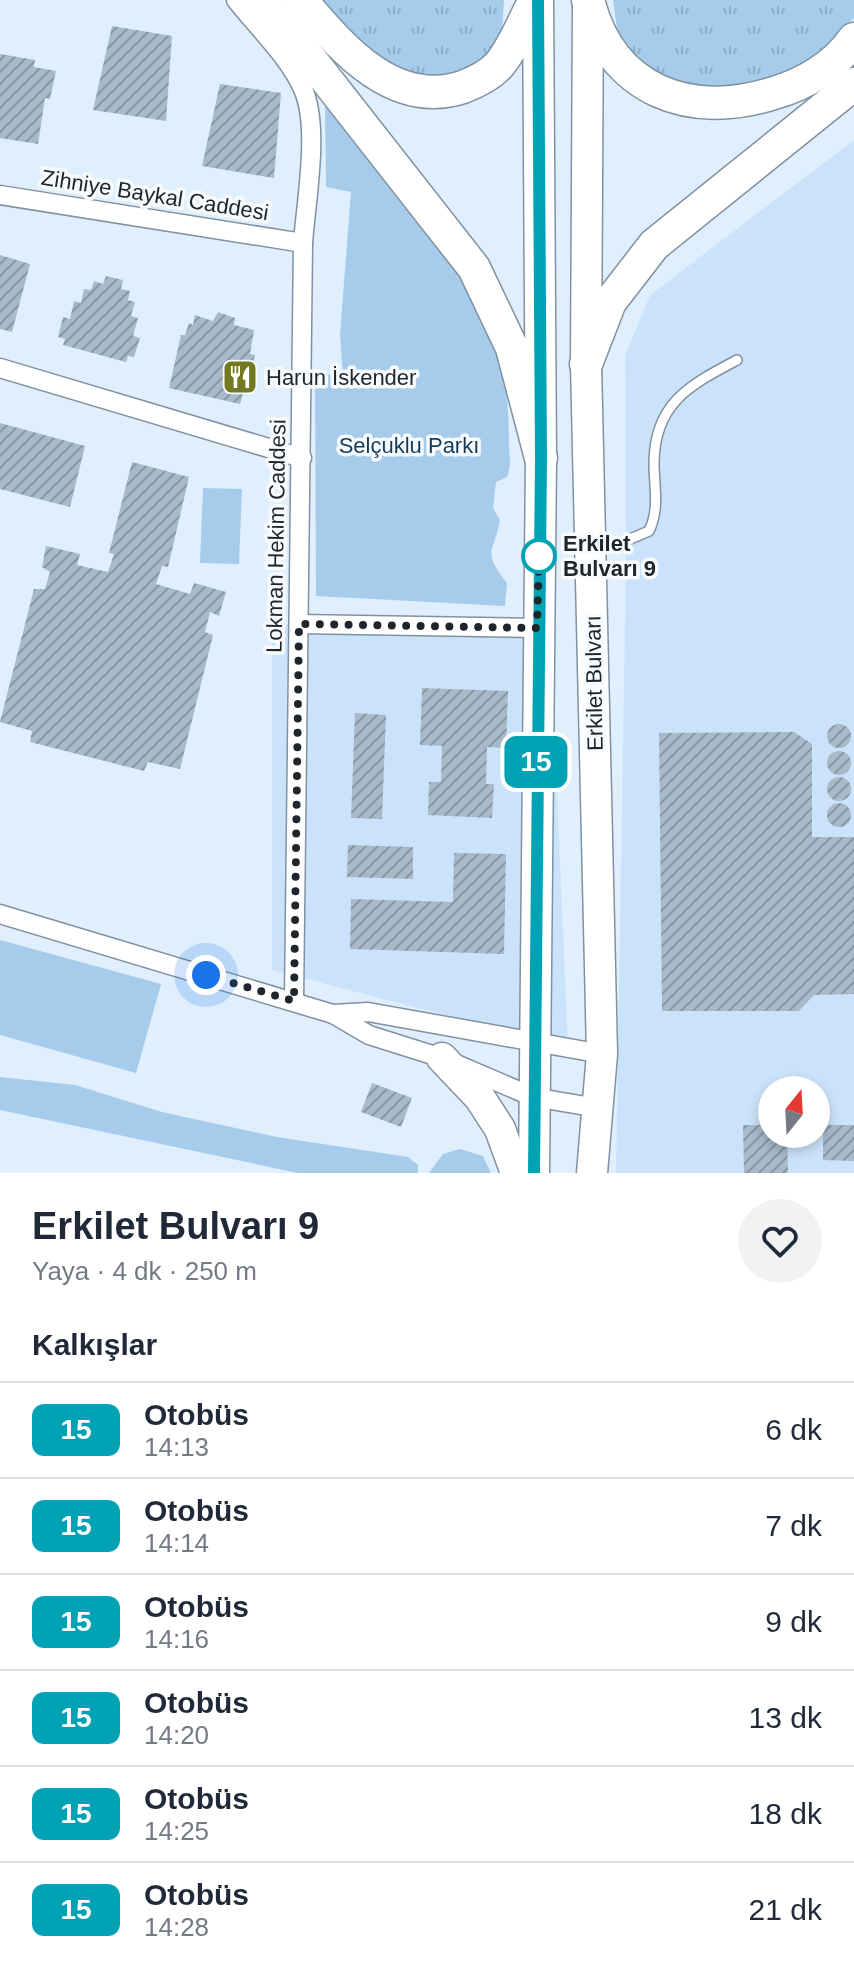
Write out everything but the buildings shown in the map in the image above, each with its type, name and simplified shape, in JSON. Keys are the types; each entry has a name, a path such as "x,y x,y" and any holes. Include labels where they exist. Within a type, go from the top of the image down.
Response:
{"highway":[{"path":"264,0 474,268 512,348 541,458"},
{"path":"301,0 341,47 373,71 404,87 438,92 471,84 501,63 536,0"},
{"path":"588,0 597,28 623,66 661,93 690,102 737,102 784,90 829,65 854,39"},
{"path":"586,364 610,302 654,245 854,84"}],"main road":[{"path":"534,1173 541,458 536,0"},
{"name":"Erkilet Bulvarı","path":"588,0 586,364 602,1054 592,1173"},
{"path":"442,1058 480,1098 500,1129 516,1173"}],"street":[{"name":"Lokman Hekim Caddesi","path":"236,0 296,75 307,98 311,120 303,243 294,1001"},
{"name":"Zihniye Baykal Caddesi","path":"0,195 303,243"},
{"path":"0,368 302,458"},
{"path":"299,624 537,628"},
{"path":"0,914 333,1014 369,1035 442,1058 533,1097 598,1108"},
{"path":"333,1014 368,1012 602,1054"}],"lane":[{"path":"591,545 623,542 649,531 656,506 656,438 669,408 684,388 737,360"}],"shaded area":[{"path":"854,140 854,1173 616,1173 626,562 625,356 650,295"},
{"path":"272,624 550,630 568,1047 272,970"}],"green space":[{"path":"309,0 504,0 502,34 489,56 460,77 403,78"},
{"path":"613,0 854,0 854,18 802,68 732,92 655,79 618,36"},
{"name":"Selçuklu Parkı","path":"325,104 471,279 489,317 500,357 509,420 509,467 507,477 496,482 493,508 500,520 492,552 494,564 507,583 505,606 316,596 315,374 343,375 340,335 351,192 326,187"},
{"path":"203,488 242,489 239,564 200,563"},
{"path":"0,940 161,984 136,1073 0,1035"},
{"path":"0,1077 75,1085 162,1112 277,1137 408,1157 418,1165 418,1173 298,1173 0,1110"},
{"path":"460,1149 483,1156 491,1173 429,1173 443,1154"}],"bus line":[{"name":"15","path":"534,1173 541,458 538,0"}],"place":[{"name":"Harun İskender","path":"240,377"},
{"name":"Erkilet Bulvarı 9","path":"539,556"}],"route":[{"path":"206,975 294,1001 299,624 537,628 539,556"}]}
